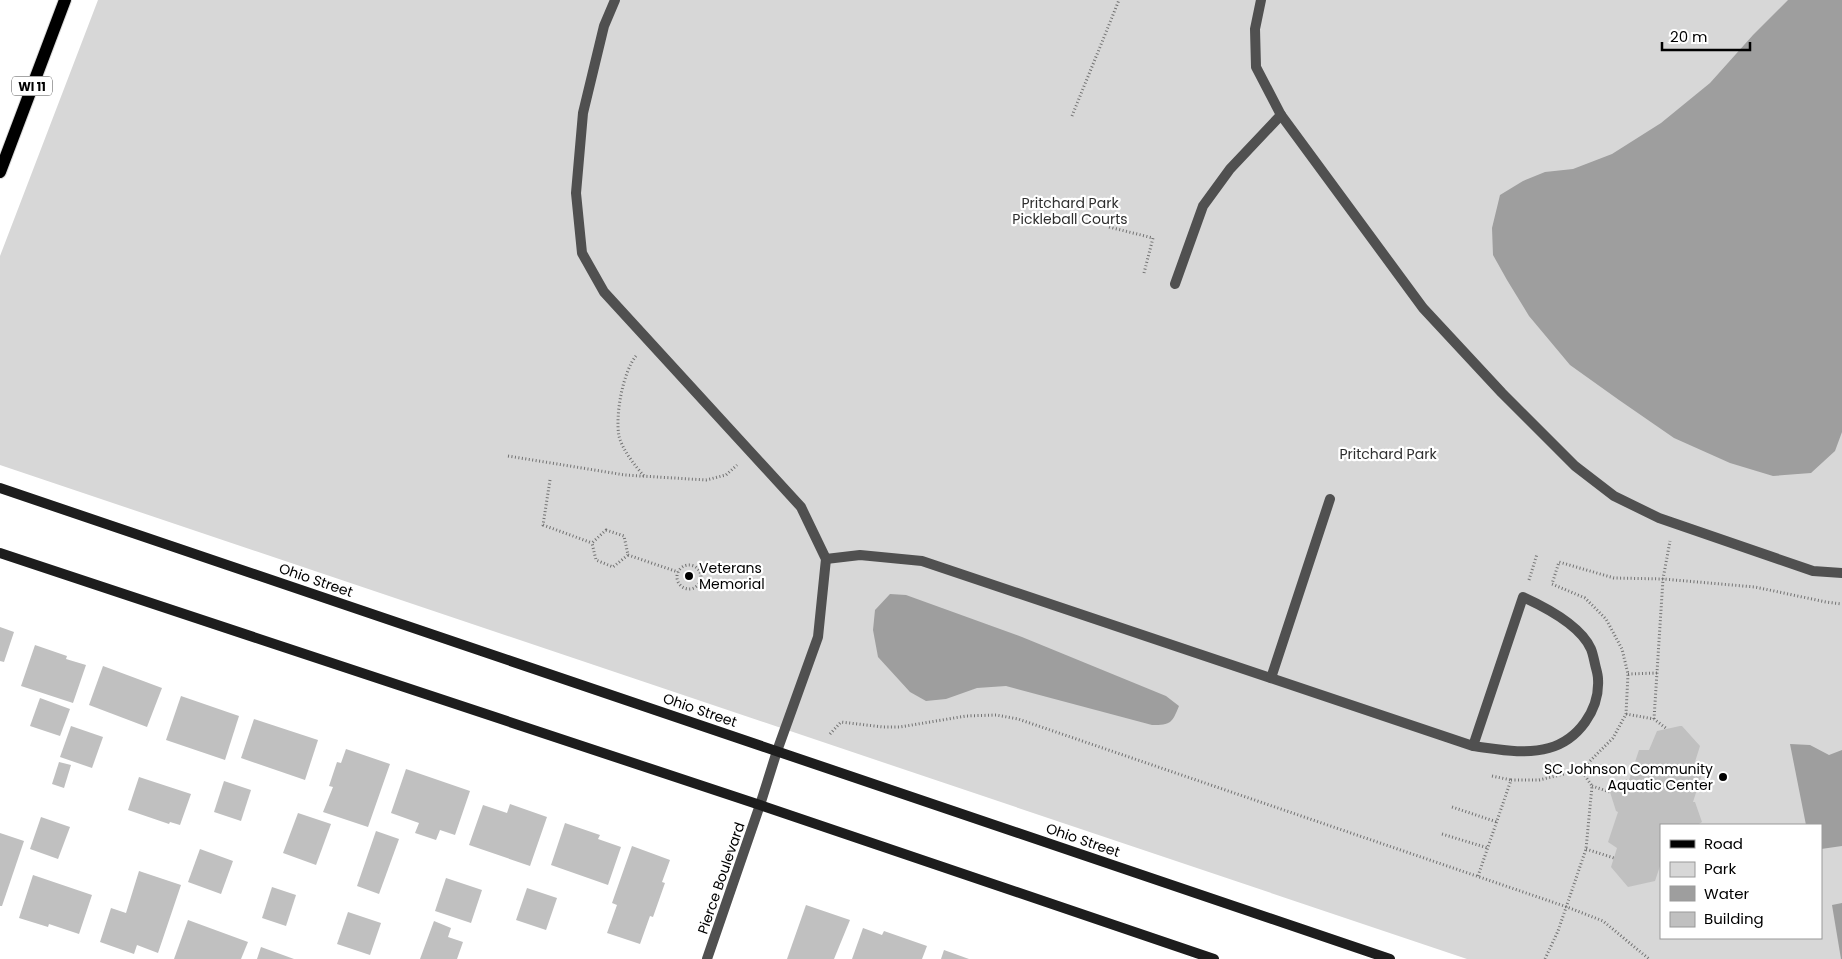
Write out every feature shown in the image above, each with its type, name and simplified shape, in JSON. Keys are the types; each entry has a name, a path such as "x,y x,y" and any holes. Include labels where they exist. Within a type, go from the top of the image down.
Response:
{"main road":[{"name":"WI 11","path":"0,172 64,0"}],"street":[{"path":"615,0 604,26 583,113 576,193 582,253 604,292 802,507 826,559 860,555 922,561 1473,746 1524,751 1549,748 1574,735 1587,721 1595,702 1598,680 1591,649 1576,629 1545,608 1523,598 1473,746"},
{"path":"1261,0 1255,30 1256,67 1281,115 1423,308 1502,393 1575,466 1614,496 1673,524 1813,571 1842,573"},
{"path":"1175,284 1204,206 1230,169 1281,115"},
{"name":"Ohio Street","path":"0,488 1390,959"},
{"path":"1271,678 1330,499"},
{"path":"0,553 760,805 1214,959"},
{"name":"Pierce Boulevard","path":"707,959 777,751 818,637 826,559"}],"path":[{"path":"1072,116 1119,0"},
{"path":"1109,227 1154,238 1144,273"},
{"path":"644,476 632,462 619,436 619,406 624,379 632,360 649,340"},
{"path":"508,456 625,475 706,480 726,475 752,452"},
{"path":"550,480 543,525 592,543"},
{"path":"1654,718 1662,579 1673,524"},
{"path":"592,543 606,530 624,536 628,555"},
{"path":"592,543 596,560 613,567 628,555"},
{"path":"628,555 678,572"},
{"path":"1492,776 1511,780 1540,780 1581,770 1613,738 1626,714 1628,674 1622,649 1606,619 1586,598 1552,584 1559,562 1614,578 1662,579 1754,587 1842,604"},
{"path":"694,565 701,573 701,580 696,587 685,588 677,580 678,572 682,566 694,565"},
{"path":"1628,674 1657,673"},
{"path":"1626,714 1654,718 1667,729"},
{"path":"830,734 841,722 900,727 966,716 996,715 1018,719 1567,907 1602,921 1650,959"},
{"path":"1581,770 1592,786 1610,792"},
{"path":"1478,876 1511,780"},
{"path":"1545,959 1567,907 1586,849 1592,786"},
{"path":"1452,807 1497,822"},
{"path":"1442,834 1488,848"},
{"path":"1586,849 1614,858"}],"green space":[{"name":"Pritchard Park","path":"98,0 1842,0 1842,959 1467,959 0,465 0,256"}],"water":[{"path":"1788,0 1842,0 1842,432 1835,451 1811,473 1773,476 1730,463 1674,438 1570,365 1529,316 1507,280 1493,255 1492,228 1500,195 1523,181 1545,172 1573,169 1612,154 1661,123 1710,83 1753,35"},
{"path":"890,594 906,595 1022,637 1166,696 1179,706 1170,722 1152,725 1006,686 977,688 946,699 926,701 910,692 878,657 873,630 875,610"},
{"path":"1790,744 1810,745 1829,755 1842,750 1842,846 1822,849 1822,824 1806,824"},
{"path":"1842,903 1842,959 1841,959 1832,905"}],"building":[{"path":"0,627 14,632 4,662 0,661"},
{"path":"35,645 67,656 66,659 86,665 73,703 21,686"},
{"path":"103,666 162,688 147,727 89,705"},
{"path":"181,696 239,716 225,760 166,740"},
{"path":"40,698 70,709 60,736 30,726"},
{"path":"254,719 318,740 305,780 241,758"},
{"path":"71,726 103,737 92,768 60,757"},
{"path":"1682,726 1700,746 1694,765 1703,771 1693,802 1695,802 1702,822 1699,824 1660,824 1660,866 1655,881 1628,887 1611,867 1617,848 1608,842 1618,812 1610,792 1626,779 1629,780 1639,750 1649,750 1657,731"},
{"path":"346,749 390,764 368,827 323,812 333,787 329,786 337,762 341,763"},
{"path":"59,762 71,765 64,788 52,784"},
{"path":"406,769 470,791 455,835 440,830 436,840 415,833 419,823 391,813"},
{"path":"139,777 191,794 180,825 170,822 169,824 128,810"},
{"path":"224,781 251,790 241,821 214,812"},
{"path":"510,804 547,817 530,866 469,845 483,805 507,813"},
{"path":"298,813 331,824 316,865 283,853"},
{"path":"41,817 70,827 58,859 30,849"},
{"path":"565,823 600,835 598,839 621,847 608,885 551,865"},
{"path":"376,831 399,839 379,894 357,886"},
{"path":"0,833 24,841 2,906 0,906"},
{"path":"632,846 670,860 662,882 665,883 653,917 650,916 640,944 607,933 617,905 612,903"},
{"path":"200,849 233,861 221,894 188,882"},
{"path":"139,871 181,885 158,953 137,945 134,954 100,942 111,908 126,913"},
{"path":"33,875 92,895 79,934 49,924 48,927 19,918"},
{"path":"446,878 482,890 471,923 435,911"},
{"path":"272,887 296,895 286,926 262,918"},
{"path":"527,888 557,898 546,930 516,920"},
{"path":"806,905 850,920 834,959 787,959"},
{"path":"348,912 381,923 370,955 337,944"},
{"path":"188,920 248,942 241,959 174,959"},
{"path":"434,921 451,928 448,937 463,942 457,959 420,959"},
{"path":"863,928 882,935 884,931 927,946 922,959 852,959"},
{"path":"261,947 294,959 257,959"},
{"path":"944,950 969,959 941,959"}],"place":[{"name":"Veterans Memorial","path":"689,576"},
{"name":"SC Johnson Community Aquatic Center","path":"1723,777"}],"park label":[{"name":"Pritchard Park Pickleball Courts","path":"1070,212"}]}
